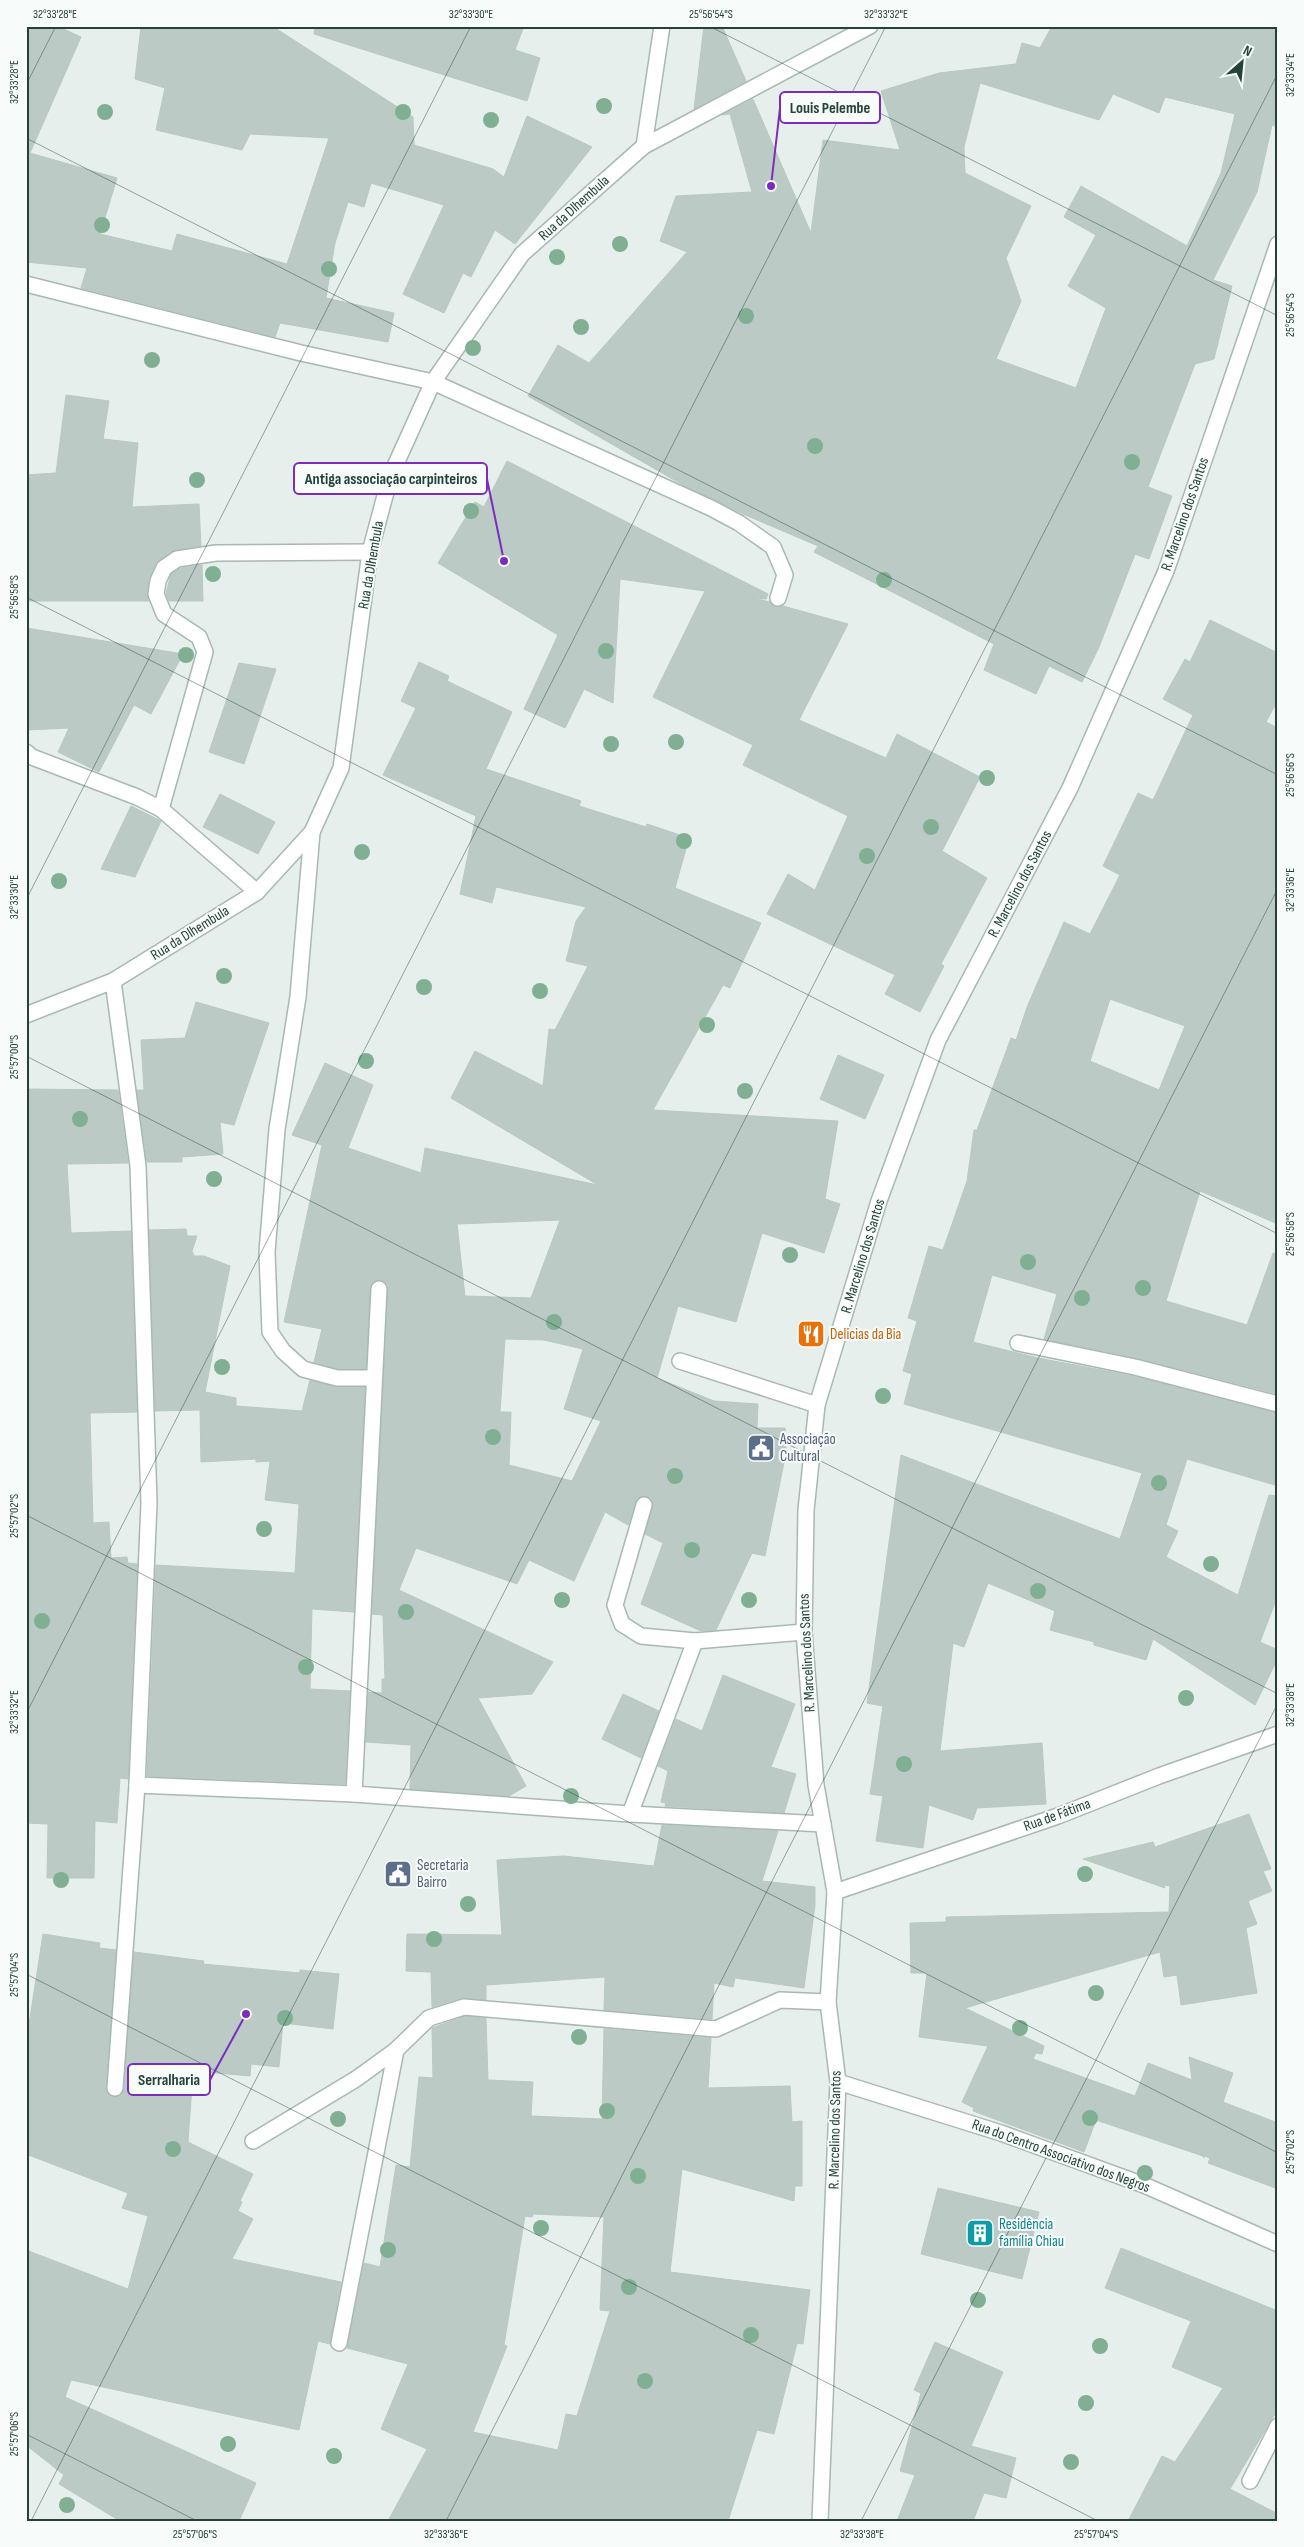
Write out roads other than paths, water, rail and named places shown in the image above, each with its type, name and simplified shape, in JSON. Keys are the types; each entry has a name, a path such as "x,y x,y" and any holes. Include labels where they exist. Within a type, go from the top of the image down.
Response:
{"street":[{"path":"644,146 662,26"},
{"name":"Rua da Dlhembula","path":"26,1015 113,981 257,892 312,832 341,768 370,552 390,478 434,382 522,254 644,146 870,26"},
{"name":"R. Marcelino dos Santos","path":"820,2521 838,2082 828,2002 835,1892 816,1785 804,1632 806,1510 817,1405 879,1201 938,1040 1070,788 1166,571 1278,244"},
{"path":"26,284 301,353 434,382 711,508 739,523 773,547 785,575 778,598"},
{"path":"160,809 205,652 199,638 164,614 156,594 158,581 164,568 177,559 216,553 370,552"},
{"path":"28,756 137,797 160,809 257,892"},
{"path":"312,832 298,997 275,1158 267,1252 270,1332 283,1351 303,1369 337,1378 373,1378"},
{"path":"113,981 138,1166 149,1493 137,1785 115,2088"},
{"path":"354,1794 373,1378 379,1289"},
{"path":"1018,1343 1136,1367 1278,1404"},
{"path":"680,1361 817,1405"},
{"path":"644,1506 615,1606 622,1624 641,1636 695,1641 804,1632"},
{"path":"630,1814 695,1641"},
{"name":"Rua de Fátima","path":"835,1892 1058,1816 1158,1776 1278,1734"},
{"path":"137,1785 354,1794 630,1814 822,1824"},
{"path":"254,2141 356,2079 396,2050 429,2018 464,2007 716,2029 780,2000 828,2002"},
{"path":"339,2343 396,2050"},
{"name":"Rua do Centro Associativo dos Negros","path":"838,2082 1001,2133 1144,2185 1278,2244"},
{"path":"1250,2481 1278,2426"}],"place":[{"name":"Louis Pelembe","path":"771,186"},
{"name":"Antiga associação carpinteiros","path":"504,561"},
{"name":"Delicias da Bia","path":"811,1334"},
{"name":"Associação Cultural","path":"761,1448"},
{"name":"Secretaria Bairro","path":"398,1874"},
{"name":"Serralharia","path":"246,2014"},
{"name":"Residência família Chiau","path":"980,2233"}]}
